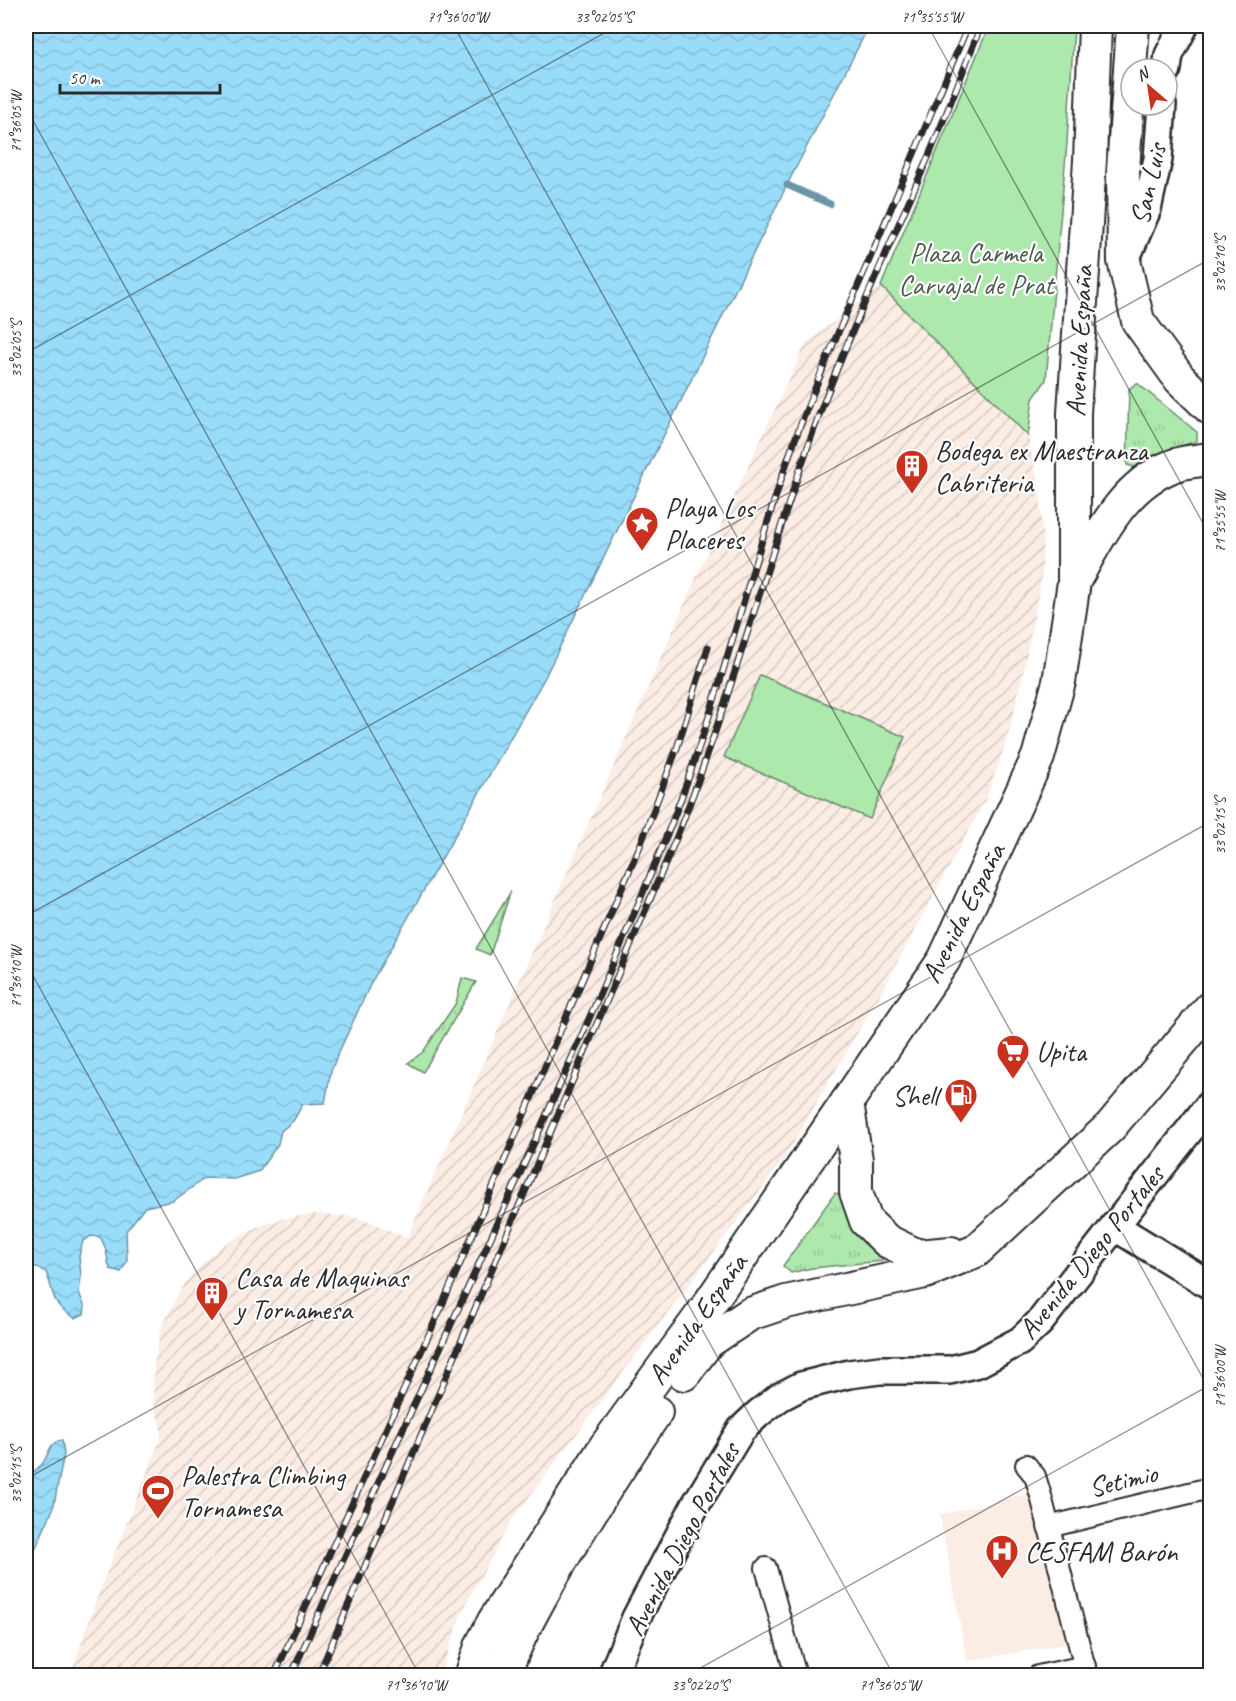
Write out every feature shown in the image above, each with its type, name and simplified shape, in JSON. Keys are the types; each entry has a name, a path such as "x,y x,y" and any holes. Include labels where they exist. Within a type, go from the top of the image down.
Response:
{"main road":[{"name":"Avenida España","path":"471,1676 494,1621 605,1447 705,1310 944,960 1038,757 1059,682 1074,582 1074,413 1089,171 1095,26"},
{"name":"Avenida España","path":"1133,26 1124,170 1124,261 1138,321 1180,379 1210,408"},
{"path":"1169,57 1184,26"},
{"name":"San Luis","path":"1124,261 1147,209 1158,159 1161,117"},
{"path":"1074,582 1119,506 1143,483 1169,467 1210,459"},
{"name":"Avenida España","path":"504,1676 520,1636 574,1538 635,1443 708,1342 750,1314 786,1302 925,1272 976,1251 1110,1127 1210,1008"},
{"path":"847,1102 856,1160 856,1192 866,1221 887,1241 918,1256 976,1251"},
{"name":"Avenida Diego Portales","path":"612,1676 636,1618 696,1504 741,1431 759,1413 780,1397 801,1386 849,1374 880,1370 950,1370 978,1363 1020,1341 1040,1322 1210,1104"},
{"path":"1114,1226 1210,1285"}],"street":[{"path":"1026,1466 1035,1476 1086,1671 1038,1676"},
{"name":"Setimio","path":"1048,1527 1210,1488"},
{"path":"766,1568 796,1676"}],"shaded area":[{"path":"881,286 1028,436 1040,493 1043,538 1042,576 1022,679 1006,743 986,799 882,991 786,1156 511,1521 462,1612 440,1675 70,1676 99,1592 160,1440 161,1430 153,1389 154,1363 161,1329 177,1296 192,1274 225,1244 252,1229 280,1219 314,1214 348,1216 368,1221 407,1238 699,571 806,343"},
{"name":"CESFAM Barón","path":"1033,1492 1066,1644 967,1661 940,1515"}],"green space":[{"name":"Plaza Carmela Carvajal de Prat","path":"989,26 1074,26 1067,143 1046,380 1033,399 1028,436 881,286"},
{"path":"1137,383 1197,432 1197,441 1172,449 1137,468 1127,465 1129,389"},
{"path":"760,675 905,737 870,819 724,757"},
{"path":"511,890 490,955 476,949 510,893"},
{"path":"462,978 476,982 423,1072 408,1063 423,1052 456,1003"},
{"path":"835,1193 845,1196 884,1250 882,1261 812,1268 791,1273 783,1266"}],"water":[{"path":"26,26 869,26 787,185 544,679 371,983 331,1071 325,1103 303,1104 293,1121 281,1131 278,1144 259,1171 234,1179 205,1178 173,1201 145,1207 126,1231 127,1261 121,1272 110,1269 106,1249 100,1237 91,1236 83,1241 79,1256 81,1276 79,1293 85,1307 84,1314 75,1318 57,1303 46,1272 34,1266 26,1275"},
{"path":"62,1440 64,1454 53,1509 26,1570 26,1471 35,1471 43,1463 54,1443"}],"waterway":[{"path":"787,185 830,204"}],"railway":[{"path":"291,1676 531,1150 624,939 668,832 702,739 789,456 826,360 968,26"},
{"path":"318,1676 675,841 715,733 822,407 981,26"},
{"path":"274,1676 440,1310 640,846 677,748 708,647"}],"place":[{"name":"Bodega ex Maestranza Cabriteria","path":"912,495"},
{"name":"Playa Los Placeres","path":"642,552"},
{"name":"Upita","path":"1013,1080"},
{"name":"Shell","path":"961,1124"},
{"name":"Casa de Maquinas y Tornamesa","path":"212,1322"},
{"name":"Palestra Climbing Tornamesa","path":"158,1520"},
{"name":"CESFAM Barón","path":"1002,1580"}]}
